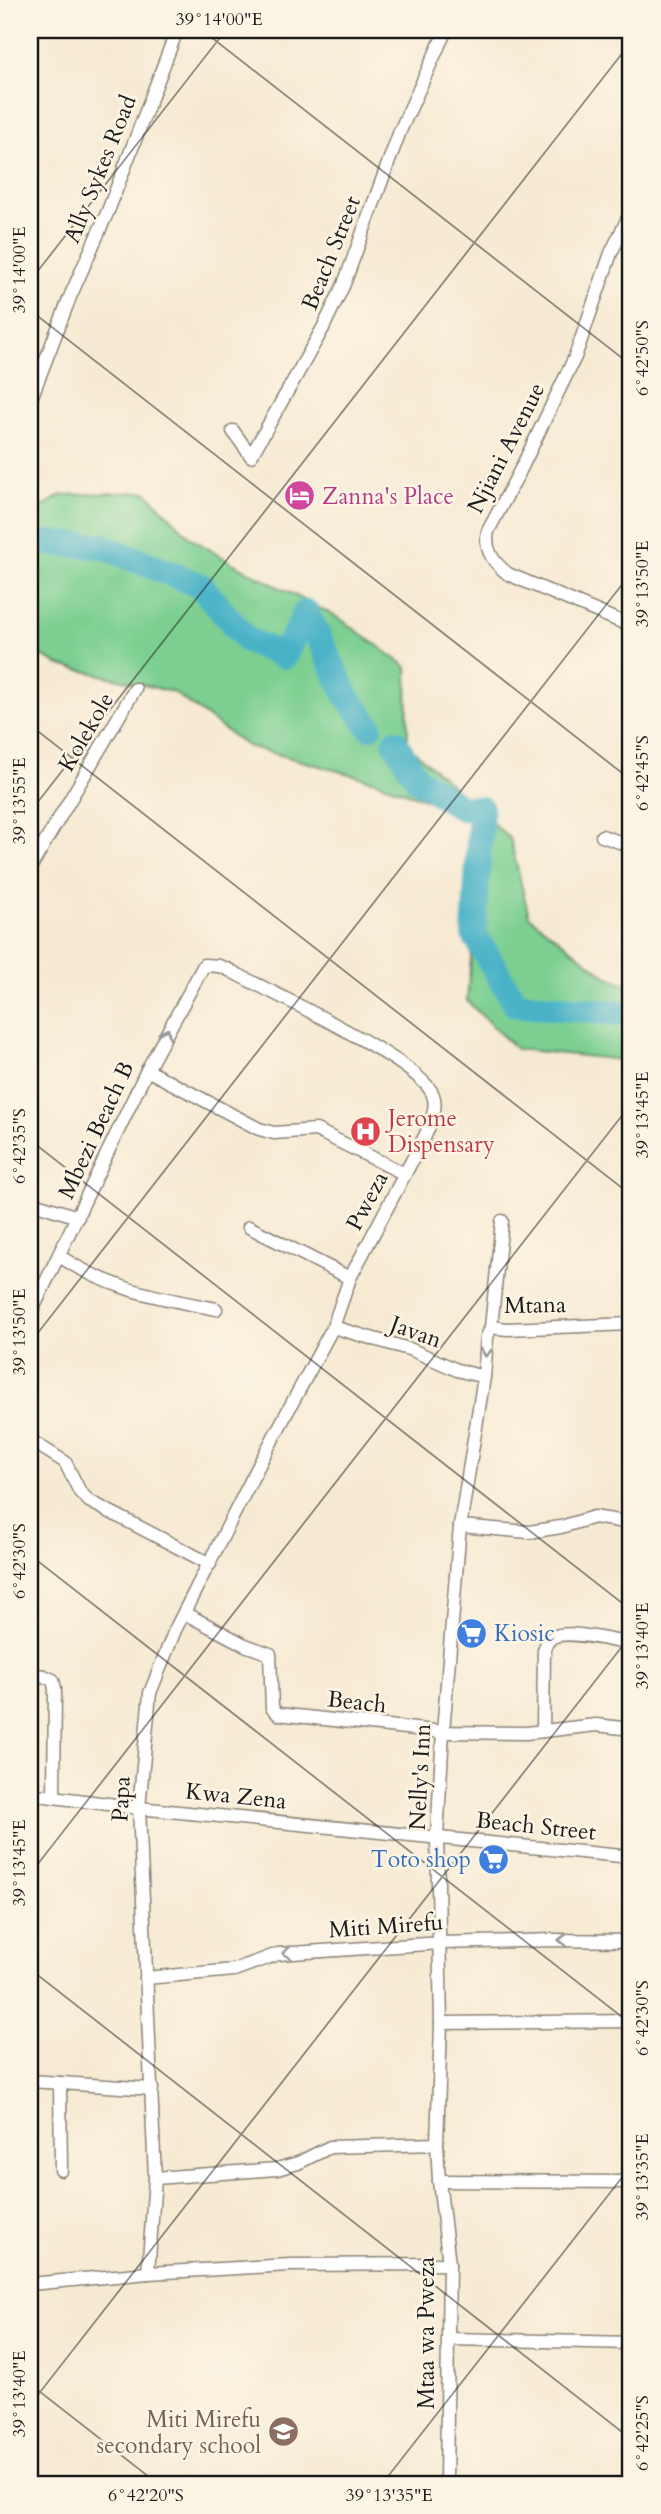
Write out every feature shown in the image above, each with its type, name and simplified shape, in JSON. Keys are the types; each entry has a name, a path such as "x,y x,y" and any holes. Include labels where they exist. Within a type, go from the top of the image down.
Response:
{"street":[{"name":"Ally Sykes Road","path":"31,393 108,211 177,30"},
{"name":"Beach Street","path":"233,431 251,456 323,328 344,284 400,131 446,30"},
{"name":"Njiani Avenue","path":"631,212 611,253 575,357 488,531 486,542 497,566 508,574 631,626"},
{"name":"Kolekole","path":"30,868 135,689"},
{"path":"602,836 631,846"},
{"name":"Mbezi Beach B","path":"30,1315 147,1070 204,965"},
{"name":"Pweza","path":"204,965 219,965 398,1060 425,1082 433,1095 434,1114 350,1278 333,1327 246,1490 211,1564"},
{"path":"147,1070 259,1129 274,1133 316,1130 405,1174"},
{"path":"30,1202 78,1217"},
{"path":"491,1327 502,1221"},
{"path":"249,1227 350,1278"},
{"path":"59,1255 107,1282 138,1293 216,1309"},
{"name":"Mtana","path":"484,1377 491,1327 631,1324"},
{"name":"Javan","path":"333,1327 412,1350 457,1370 484,1377"},
{"name":"Nelly's Inn","path":"439,2181 437,2144 442,2023 438,1837 443,1732 460,1526 484,1377"},
{"path":"30,1440 65,1462 80,1492 89,1502 211,1564"},
{"path":"460,1526 529,1532 561,1527 594,1517 631,1522"},
{"name":"Papa","path":"148,2273 155,2178 139,1808 150,1693 184,1613 211,1564"},
{"name":"Beach","path":"184,1613 245,1646 270,1654 272,1708 278,1714 443,1732 543,1731 596,1725 631,1729"},
{"path":"543,1731 544,1650 547,1642 554,1636 565,1633 631,1644"},
{"path":"30,1674 53,1680 55,1689 54,1796"},
{"name":"Kwa Zena","path":"30,1794 139,1808 438,1837"},
{"name":"Beach Street","path":"438,1837 631,1857"},
{"name":"Miti Mirefu","path":"146,1978 234,1970 278,1954 441,1943 631,1941"},
{"path":"442,2023 631,2021"},
{"path":"30,2081 152,2089"},
{"path":"60,2083 61,2170"},
{"path":"155,2178 277,2169 330,2147 437,2144"},
{"path":"439,2181 631,2182"},
{"name":"Mtaa wa Pweza","path":"439,2181 449,2264 446,2484"},
{"path":"30,2284 148,2273 290,2265 449,2264"},
{"path":"449,2339 631,2343"}],"green space":[{"path":"146,492 191,538 234,564 339,618 407,667 408,745 510,839 529,916 606,976 631,986 631,1061 516,1049 467,1001 483,826 476,811 441,805 375,781 247,746 173,692 59,665 30,650 30,515 61,495"}],"waterway":[{"path":"30,542 102,546 201,586 247,640 284,656 306,612 348,698 370,727"},
{"path":"395,742 417,779 462,808 481,809 474,934 516,1004 631,1014"}],"place":[{"name":"Zanna's Place","path":"299,496"},
{"name":"Jerome Dispensary","path":"365,1131"},
{"name":"Kiosic","path":"471,1633"},
{"name":"Toto shop","path":"494,1859"},
{"name":"Miti Mirefu secondary school","path":"284,2432"}]}
